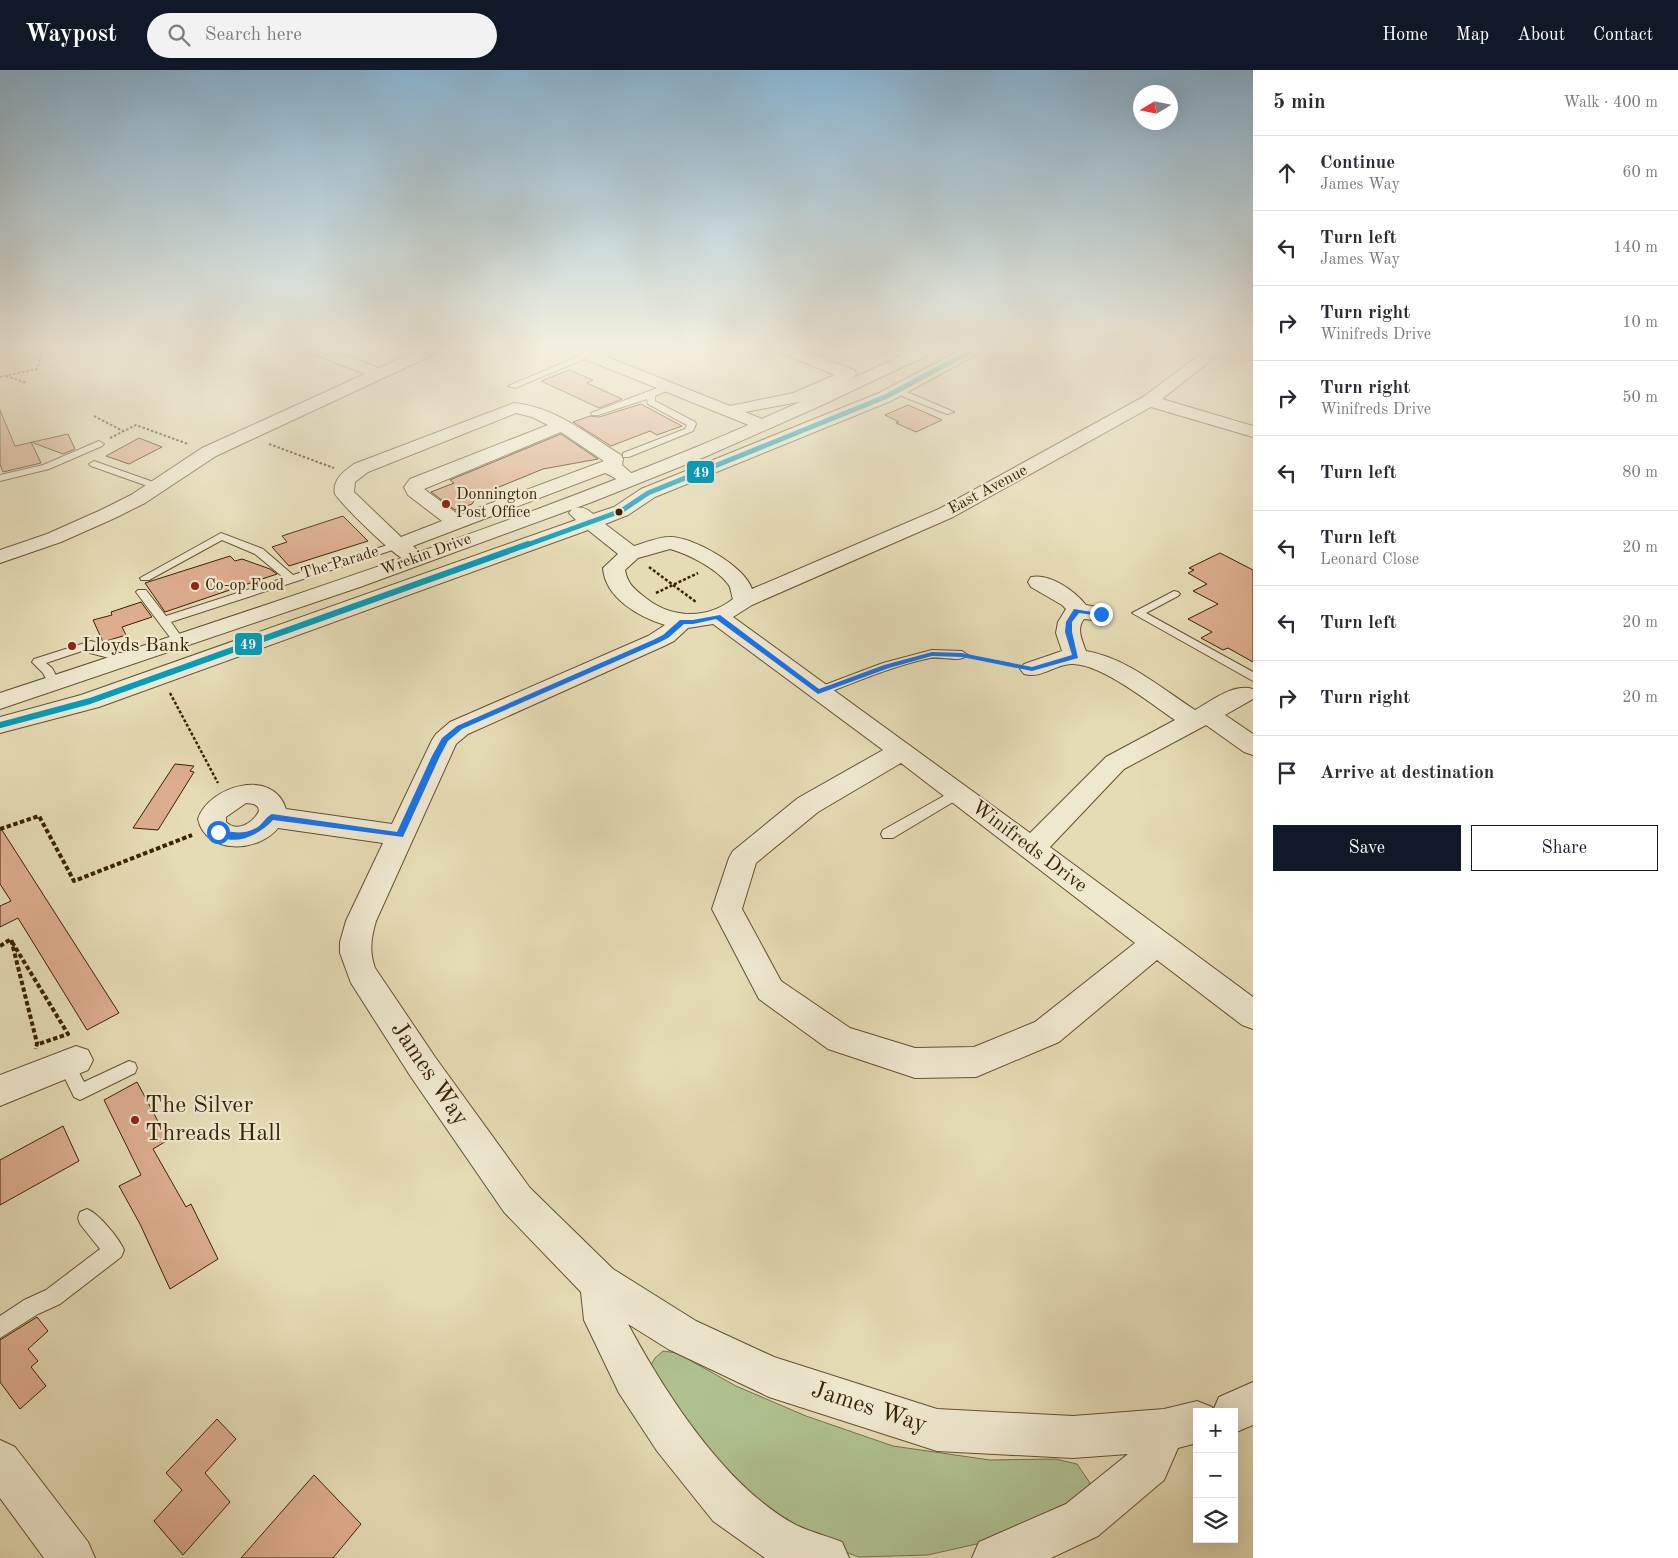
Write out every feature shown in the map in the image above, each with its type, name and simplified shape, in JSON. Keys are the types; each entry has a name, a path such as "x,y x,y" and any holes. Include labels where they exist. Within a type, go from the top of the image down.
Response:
{"street":[{"path":"0,557 54,538 108,514 138,499 210,452 277,419"},
{"path":"398,545 345,494 343,489 344,482 351,474 361,468 485,419"},
{"path":"549,419 619,461 629,480"},
{"path":"748,419 761,425"},
{"name":"Wrekin Drive","path":"0,701 179,642 417,559 568,504 774,419"},
{"name":"Wrekin Drive","path":"0,725 90,701 621,511 648,493 826,419"},
{"name":"East Avenue","path":"744,600 946,513 1024,472 1117,419"},
{"path":"1211,419 1253,432"},
{"path":"455,522 415,491 414,487 417,483 561,426"},
{"name":"The Parade","path":"398,545 619,461"},
{"path":"568,504 631,554"},
{"path":"669,543 691,548 717,564 739,582 744,600 738,606 717,616 693,622 669,620 647,611 623,590 614,576 614,568 631,554 669,543"},
{"name":"The Parade","path":"398,545 417,559"},
{"path":"1039,582 1070,600 1076,611 1076,614 1069,622 1068,632 1076,656"},
{"path":"1076,611 1101,614"},
{"name":"Winifreds Drive","path":"717,616 818,692 902,751 1253,1015"},
{"name":"James Way","path":"682,622 656,642 459,728 445,740 361,921 354,942 355,959 362,974 423,1067 517,1200 599,1283 682,1335 769,1376 937,1430 1072,1437 1180,1426"},
{"path":"1032,669 1076,656 1096,662 1116,670 1253,746"},
{"path":"1032,848 1115,763 1201,718 1250,687"},
{"path":"902,751 808,805 743,858 727,909 770,990 840,1039 915,1063 976,1062 1047,1032 1156,943"},
{"path":"245,794 262,796 272,805 272,817 261,829 243,836 226,835 214,826 212,820 214,813 227,800 245,794"},
{"path":"272,817 400,835"},
{"path":"13,1086 71,1062"},
{"path":"599,1283 604,1320 608,1328 634,1378 684,1452 729,1505 784,1544 826,1558"},
{"path":"1238,1410 1253,1403"},
{"name":"James Way","path":"994,1558 1004,1556 1082,1520 1149,1465 1180,1426"},
{"path":"0,1462 72,1558"}],"lane":[{"path":"619,461 688,431 692,424 684,419"},
{"path":"0,478 46,467 99,444"},
{"path":"94,464 156,486"},
{"path":"145,578 221,536 254,547 272,559 290,578"},
{"name":"The Parade","path":"164,620 290,578 398,545"},
{"path":"142,592 179,642"},
{"path":"1174,594 1138,613 1250,687"},
{"path":"818,692 887,666 932,654 962,655"},
{"path":"888,834 958,793"},
{"path":"71,1062 80,1092 129,1068"},
{"path":"0,1328 31,1307 53,1297 114,1250 87,1218"}],"path":[{"path":"100,419 123,432"},
{"path":"99,444 136,425 210,452"},
{"path":"243,435 351,474"},
{"path":"631,554 717,616"},
{"path":"635,602 717,564"},
{"path":"962,655 1032,669"},
{"path":"160,675 227,800"},
{"path":"0,829 39,816 74,881 214,826"},
{"path":"0,946 11,940"},
{"path":"11,940 36,1045"},
{"path":"11,940 68,1034 36,1045 13,1086"}],"green space":[{"path":"663,1351 677,1353 736,1386 806,1416 893,1446 990,1460 1055,1459 1077,1464 1090,1483 1081,1499 994,1540 928,1555 859,1557 794,1534 746,1497 647,1372 655,1358"}],"building":[{"path":"0,419 4,419 15,446 31,442 41,463 3,472 0,464"},
{"path":"580,419 670,419 682,426 657,435 650,431 611,446 573,422"},
{"path":"894,419 942,420 916,432 896,423 899,422"},
{"path":"68,434 75,449 63,454 32,442"},
{"path":"561,434 598,459 543,469 477,496 472,504 455,510 431,492 454,483 450,480"},
{"path":"139,438 162,447 129,464 106,456"},
{"path":"343,516 368,541 289,566 272,547 287,542 282,536"},
{"path":"1220,553 1253,570 1253,662 1228,648 1223,650 1201,638 1212,632 1188,619 1218,604 1193,591 1207,584 1188,573 1194,570 1189,568"},
{"name":"Co-op Food","path":"230,556 235,561 242,559 270,569 277,574 165,612 145,583"},
{"path":"141,602 152,617 122,627 126,635 103,642 93,620 112,615 111,612"},
{"path":"175,764 194,766 190,771 194,772 158,830 133,828"},
{"path":"0,827 119,1013 87,1030 18,918 0,927 0,906 11,901 0,884"},
{"path":"137,1082 168,1140 153,1149 186,1207 191,1204 218,1259 170,1289 140,1224 119,1186 141,1175 104,1100"},
{"path":"63,1126 79,1161 0,1205 0,1160"},
{"path":"37,1317 48,1331 28,1349 38,1361 31,1367 46,1386 20,1409 0,1382 0,1340"},
{"path":"217,1419 236,1439 205,1473 230,1502 183,1555 154,1521 182,1490 166,1473"},
{"path":"314,1475 361,1524 333,1558 241,1558"}],"transit line":[{"name":"49","path":"0,725 90,701 621,511 648,493 830,419"}],"place":[{"name":"Donnington Post Office","path":"446,504"},
{"name":"Co-op Food","path":"195,586"},
{"name":"Lloyds Bank","path":"72,646"},
{"name":"The Silver Threads Hall","path":"135,1120"}],"route":[{"path":"218,832 226,835 243,836 261,829 272,817 400,835 436,756 445,740 459,728 656,642 682,622 706,620 717,616 818,692 887,666 932,654 962,655 1032,669 1076,656 1068,632 1069,622 1076,614 1076,611 1101,614"}]}
